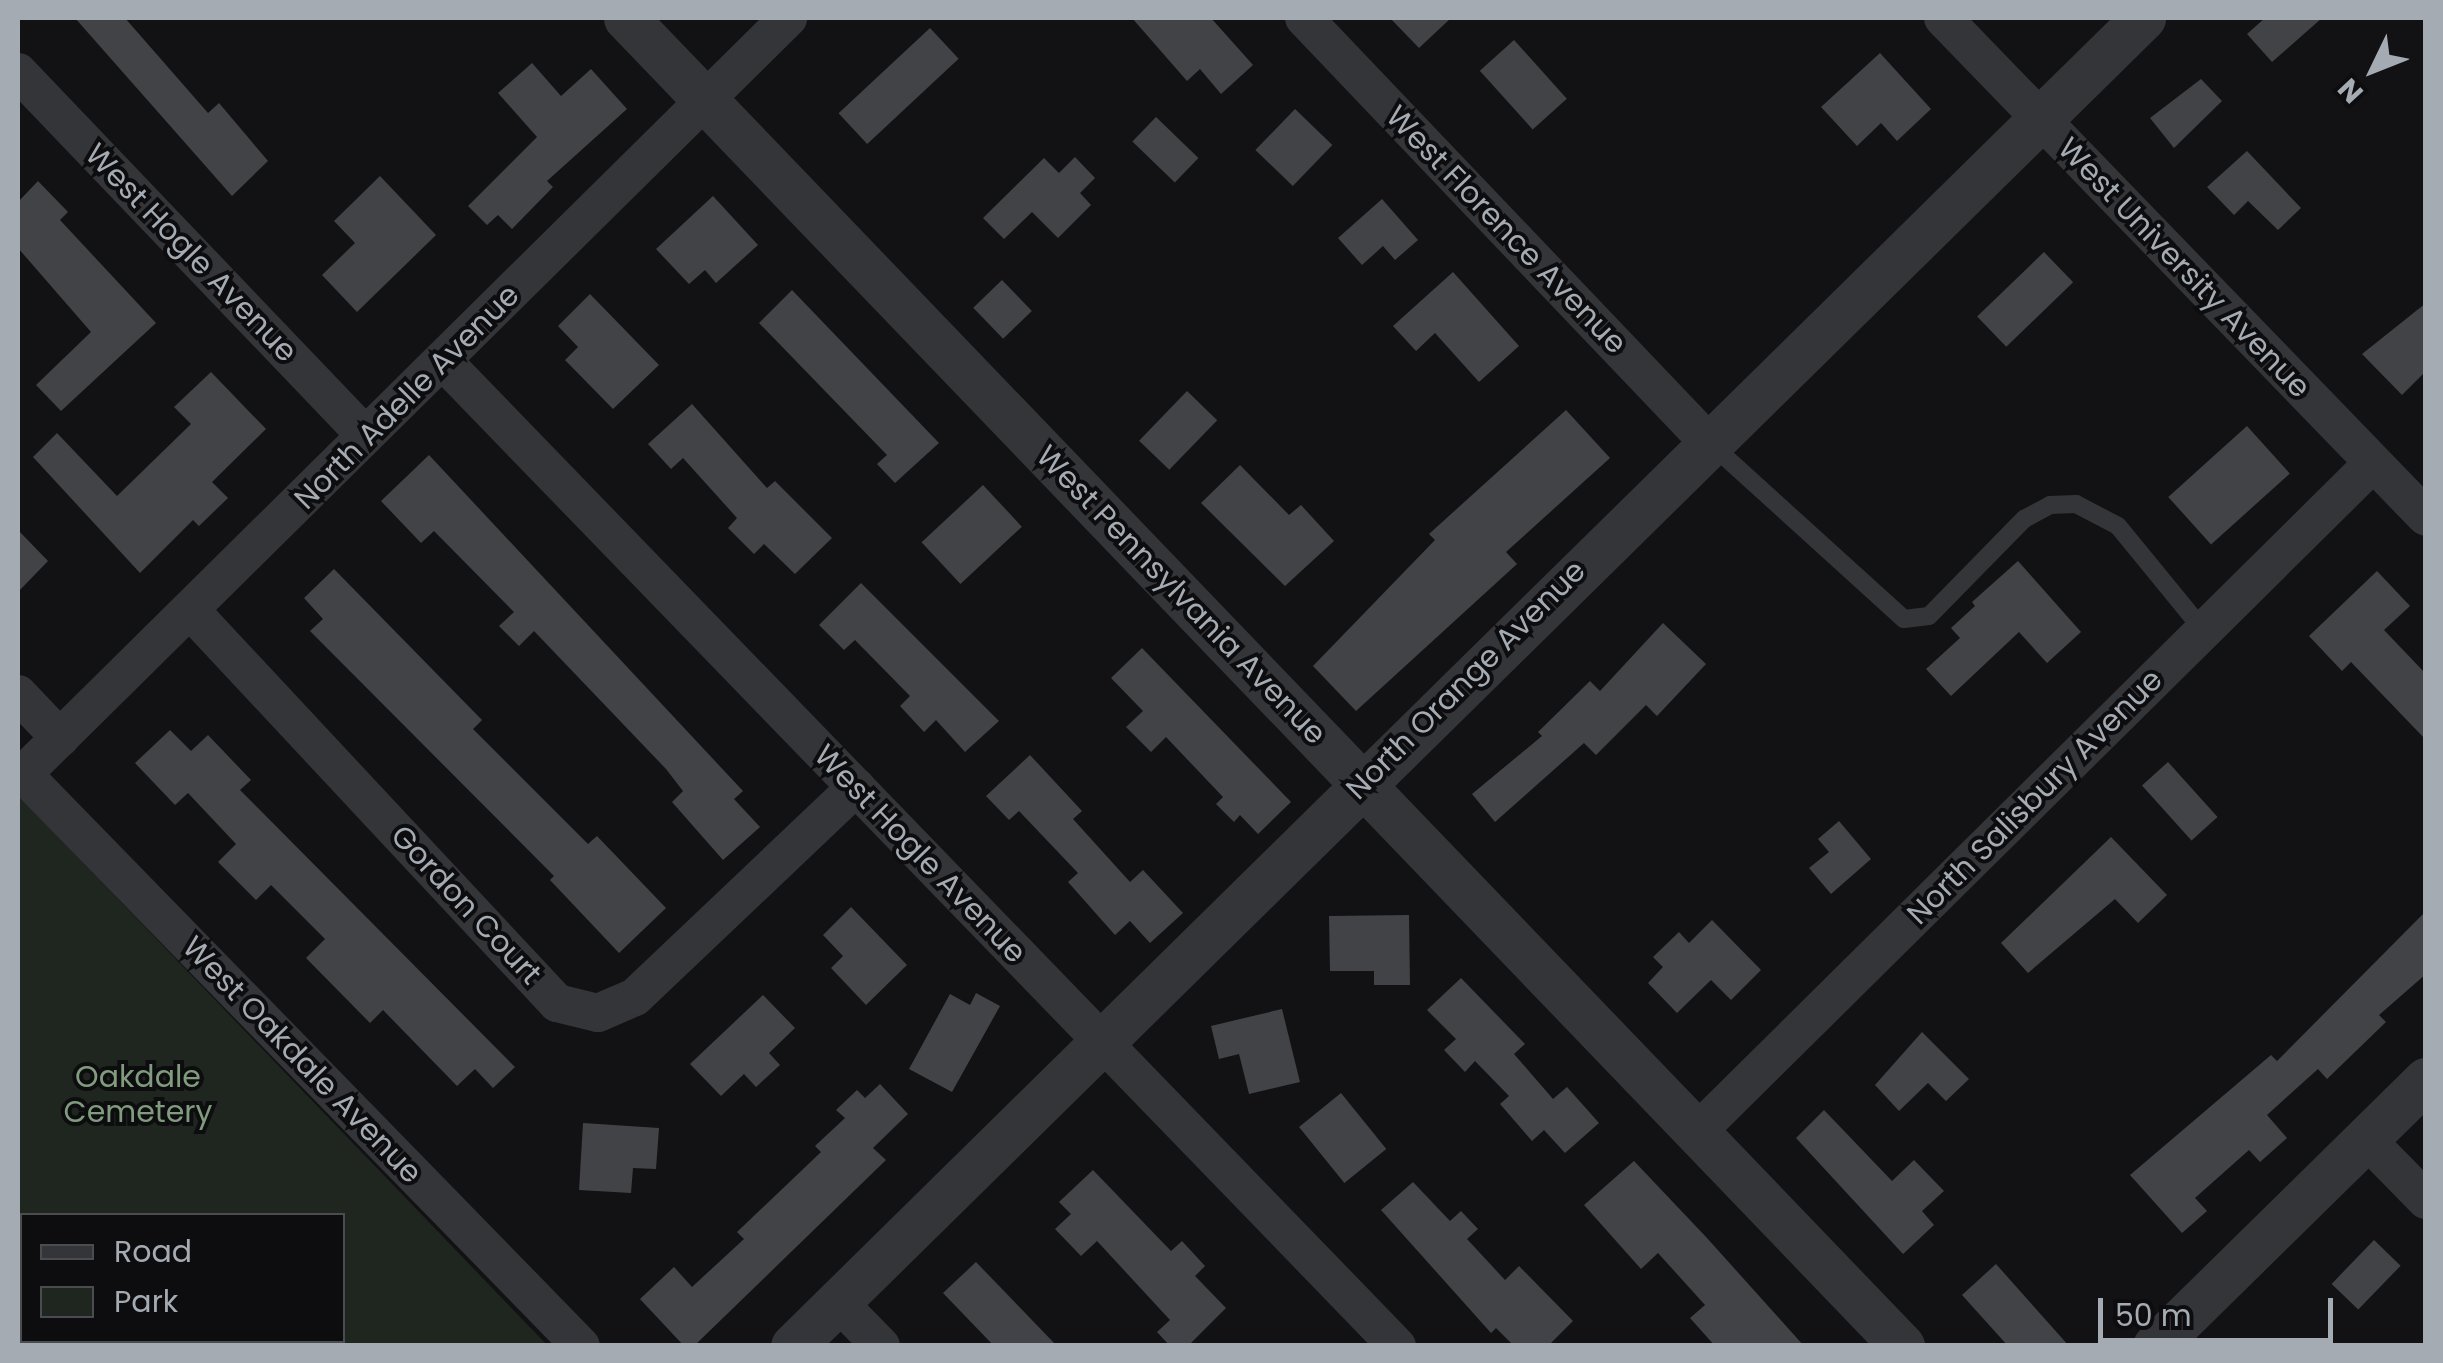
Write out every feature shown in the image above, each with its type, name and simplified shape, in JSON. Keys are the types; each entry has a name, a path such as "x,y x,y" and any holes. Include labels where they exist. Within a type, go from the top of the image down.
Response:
{"street":[{"name":"West Pennsylvania Avenue","path":"626,18 1902,1346"},
{"name":"North Adelle Avenue","path":"20,776 192,612 788,18"},
{"name":"West Florence Avenue","path":"1304,18 1708,442"},
{"name":"West University Avenue","path":"1944,18 2426,517"},
{"name":"North Orange Avenue","path":"793,1346 1099,1038 2142,18"},
{"name":"West Hogle Avenue","path":"18,72 366,435"},
{"name":"West Hogle Avenue","path":"444,362 1397,1346"},
{"name":"North Salisbury Avenue","path":"1696,1132 2373,462"},
{"name":"Gordon Court","path":"192,612 557,1002 598,1013 635,997 856,787"},
{"path":"18,694 60,738"},
{"name":"West Oakdale Avenue","path":"20,776 581,1346"},
{"path":"2155,1346 2426,1080"},
{"path":"2366,1139 2426,1200"},
{"path":"837,1302 881,1346"}],"lane":[{"path":"1708,442 1904,619 1929,616 2024,519 2050,505 2076,504 2118,526 2203,630"}],"green space":[{"name":"Oakdale Cemetery","path":"18,795 547,1345 18,1345"}],"building":[{"path":"75,18 125,18 208,113 219,103 268,161 232,196"},
{"path":"1132,18 1211,18 1253,65 1221,94 1200,69 1187,81"},
{"path":"1390,18 1451,18 1419,48"},
{"path":"2265,18 2322,18 2272,62 2247,34"},
{"path":"930,28 959,59 867,144 839,113"},
{"path":"1514,40 1567,99 1533,129 1480,71"},
{"path":"1880,53 1931,109 1897,141 1881,123 1857,146 1821,107"},
{"path":"532,63 561,96 591,69 627,109 547,181 553,187 512,229 498,215 487,225 468,206 537,137 498,93"},
{"path":"2201,79 2222,101 2174,148 2150,118"},
{"path":"1295,109 1332,145 1293,186 1255,150"},
{"path":"1156,117 1198,158 1175,182 1132,141"},
{"path":"2247,151 2301,208 2278,230 2248,201 2234,215 2207,187"},
{"path":"1075,157 1095,178 1080,193 1091,205 1058,238 1032,212 1004,239 983,218 1044,158 1059,173"},
{"path":"380,176 436,235 357,312 322,275 355,243 334,221"},
{"path":"38,181 68,212 60,220 156,323 61,411 36,385 91,332 18,248 18,202"},
{"path":"713,196 758,245 716,283 705,270 689,284 656,249"},
{"path":"1382,199 1418,240 1395,260 1383,246 1362,265 1338,238"},
{"path":"2044,252 2073,282 2006,347 1977,317"},
{"path":"1453,272 1519,346 1479,382 1435,333 1416,351 1393,326"},
{"path":"1002,280 1032,311 1003,339 973,308"},
{"path":"792,290 939,443 895,483 877,464 887,455 759,323"},
{"path":"590,294 659,365 613,409 565,360 578,347 558,326"},
{"path":"2426,303 2426,371 2402,395 2362,354"},
{"path":"211,372 266,429 212,482 228,498 199,526 193,520 140,573 33,457 57,433 117,496 191,424 174,407"},
{"path":"1187,391 1217,420 1169,470 1139,441"},
{"path":"692,404 767,488 775,481 832,538 795,574 764,544 754,554 728,528 737,518 683,458 671,469 648,444"},
{"path":"1566,410 1610,458 1506,552 1517,564 1356,711 1313,666 1435,540 1429,534"},
{"path":"2247,426 2290,474 2211,544 2168,497"},
{"path":"429,455 743,791 734,799 760,827 723,860 672,802 683,791 666,769 534,631 519,646 499,626 514,612 434,531 421,543 381,501"},
{"path":"1240,465 1289,515 1301,505 1334,541 1285,586 1201,503"},
{"path":"983,485 1022,527 960,584 922,542"},
{"path":"18,530 48,561 18,592"},
{"path":"2018,561 2081,632 2047,663 2019,632 1951,696 1926,669 1960,638 1951,628 1975,606 1972,602"},
{"path":"334,569 482,720 473,729 588,844 597,836 666,908 619,953 550,880 554,876 310,631 323,619 304,598"},
{"path":"2377,571 2410,606 2384,630 2426,674 2426,740 2351,662 2342,671 2309,636"},
{"path":"861,583 999,721 965,752 936,720 924,732 900,706 910,696 855,640 844,650 819,625"},
{"path":"1663,623 1706,664 1657,716 1646,705 1596,755 1584,743 1495,822 1472,794 1542,736 1538,732 1590,681 1600,691"},
{"path":"1142,648 1291,802 1258,834 1240,815 1234,822 1216,804 1223,797 1166,737 1151,752 1126,727 1143,711 1111,678"},
{"path":"170,730 191,751 208,735 251,780 240,790 515,1067 493,1088 475,1069 457,1086 383,1010 370,1023 306,958 325,939 271,885 256,900 218,862 236,844 188,793 175,805 135,763"},
{"path":"1030,755 1082,811 1073,819 1130,882 1143,870 1183,913 1150,943 1130,921 1115,935 1068,882 1078,873 1019,811 1009,820 986,796"},
{"path":"2168,762 2218,817 2192,840 2142,785"},
{"path":"1839,821 1871,859 1831,894 1809,868 1829,852 1818,839"},
{"path":"2111,837 2167,895 2138,923 2115,899 2028,973 2001,943"},
{"path":"851,907 907,965 866,1005 831,968 843,956 823,935"},
{"path":"2426,911 2426,974 2379,1015 2386,1022 2327,1079 2318,1069 2267,1115 2287,1138 2260,1162 2249,1150 2195,1198 2207,1211 2182,1233 2130,1175 2271,1055 2277,1061"},
{"path":"1409,915 1410,985 1374,985 1374,971 1330,971 1329,916"},
{"path":"1712,920 1761,970 1731,1000 1711,980 1677,1013 1648,983 1663,967 1653,957 1679,932 1689,943"},
{"path":"1461,978 1525,1044 1514,1054 1553,1099 1567,1087 1599,1123 1565,1153 1544,1130 1532,1141 1500,1104 1509,1096 1475,1061 1465,1072 1444,1050 1456,1039 1427,1010"},
{"path":"976,993 1000,1006 952,1092 909,1069 950,994 970,1005"},
{"path":"763,995 795,1028 769,1053 780,1065 756,1087 744,1074 721,1096 690,1064"},
{"path":"1282,1009 1300,1082 1249,1094 1239,1054 1219,1059 1211,1026"},
{"path":"1922,1032 1969,1079 1946,1101 1928,1083 1899,1111 1875,1085"},
{"path":"880,1084 908,1114 873,1148 886,1160 694,1346 684,1346 640,1299 674,1267 692,1287 744,1239 737,1232 821,1152 815,1146 845,1118 836,1110 857,1090 865,1098"},
{"path":"1341,1093 1386,1149 1344,1183 1299,1127"},
{"path":"1824,1110 1892,1181 1914,1160 1944,1191 1922,1211 1934,1225 1903,1254 1796,1138"},
{"path":"583,1123 659,1128 656,1169 633,1168 631,1193 579,1190"},
{"path":"1634,1161 1804,1346 1715,1346 1690,1318 1705,1305 1658,1253 1641,1269 1584,1205"},
{"path":"1093,1170 1171,1251 1182,1241 1205,1266 1195,1276 1226,1308 1188,1346 1170,1346 1157,1332 1170,1320 1097,1241 1081,1256 1055,1229 1071,1214 1059,1202"},
{"path":"1413,1182 1450,1221 1461,1211 1478,1229 1467,1239 1505,1280 1519,1266 1573,1321 1548,1346 1514,1346 1496,1328 1491,1333 1381,1210"},
{"path":"2374,1240 2401,1266 2358,1310 2332,1284"},
{"path":"976,1262 1057,1346 994,1346 943,1293"},
{"path":"1996,1264 2069,1346 2008,1346 1962,1295"}]}
